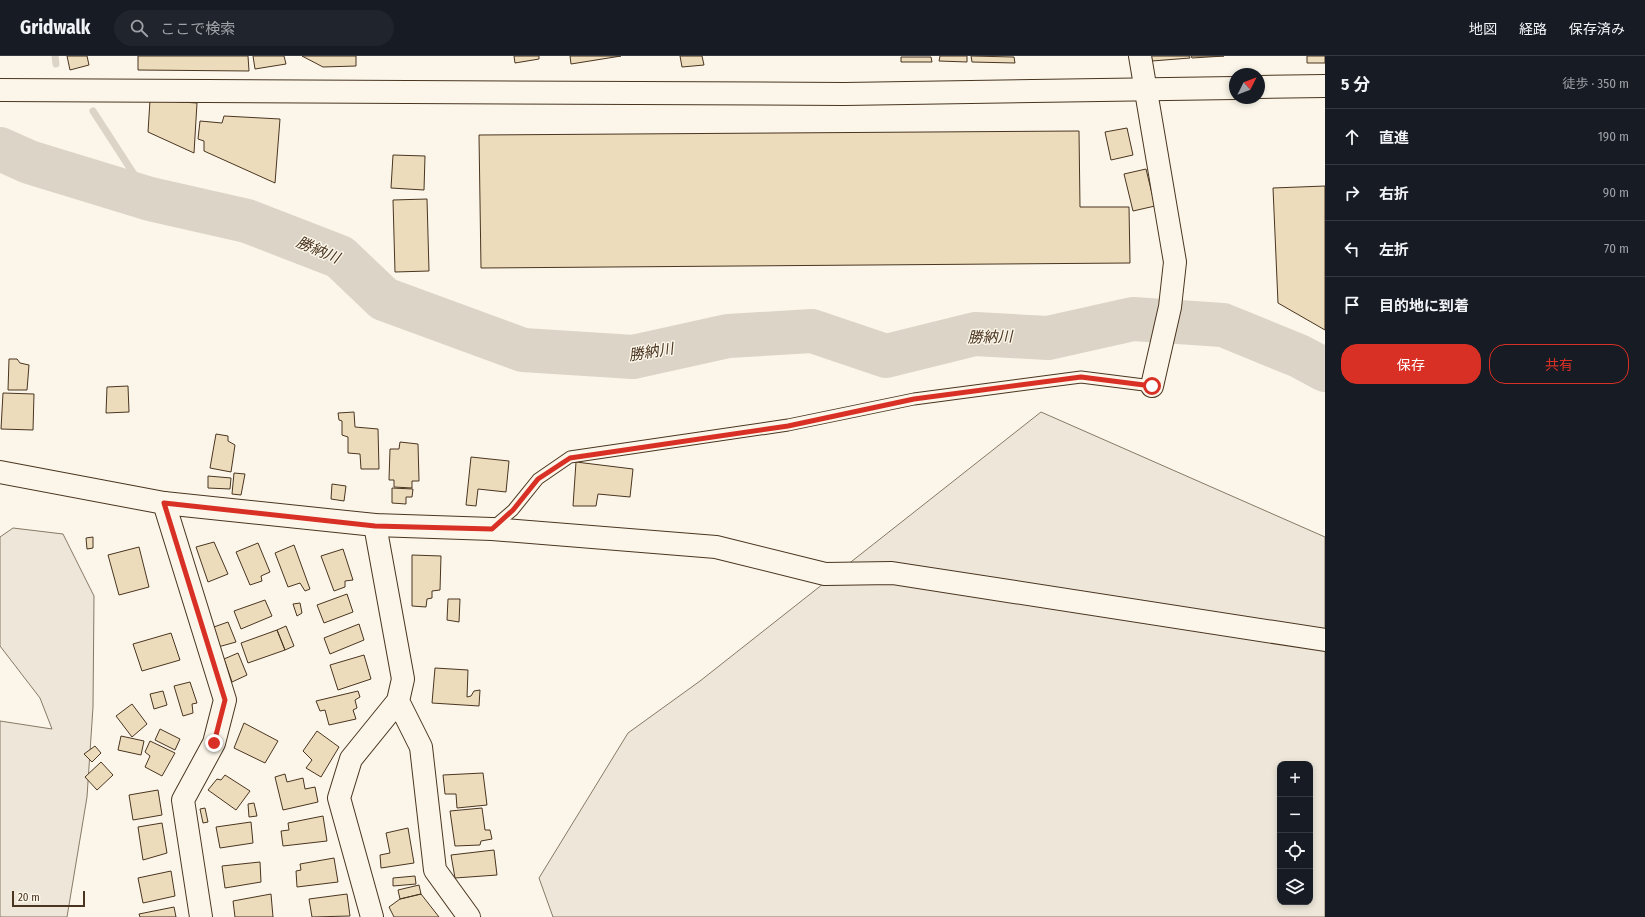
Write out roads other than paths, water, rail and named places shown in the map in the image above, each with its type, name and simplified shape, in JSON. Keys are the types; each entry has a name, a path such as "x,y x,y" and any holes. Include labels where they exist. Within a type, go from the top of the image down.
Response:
{"street":[{"path":"1140,56 1175,262 1170,307 1152,386"},
{"path":"1265,87 1325,86"},
{"path":"0,90 844,94 1229,88"},
{"path":"0,472 164,503 375,526 492,529 716,547 825,574 892,573 1325,640"},
{"path":"164,503 225,700 214,743 183,800 201,917"},
{"path":"372,917 339,798 351,759 398,701 403,679 375,526"},
{"path":"398,701 421,747 435,870 469,917"}],"lane":[{"path":"492,529 513,510 538,479 570,458 788,426 914,399 1081,377 1152,386"}],"waterway":[{"path":"55,56 56,64"},
{"path":"93,111 150,199"},
{"name":"勝納川","path":"0,149 29,162 150,199 247,221 340,257 384,299 523,350 633,357 728,336 812,331 886,356 975,334 1048,338 1133,319 1223,325 1299,356 1325,370"}]}
